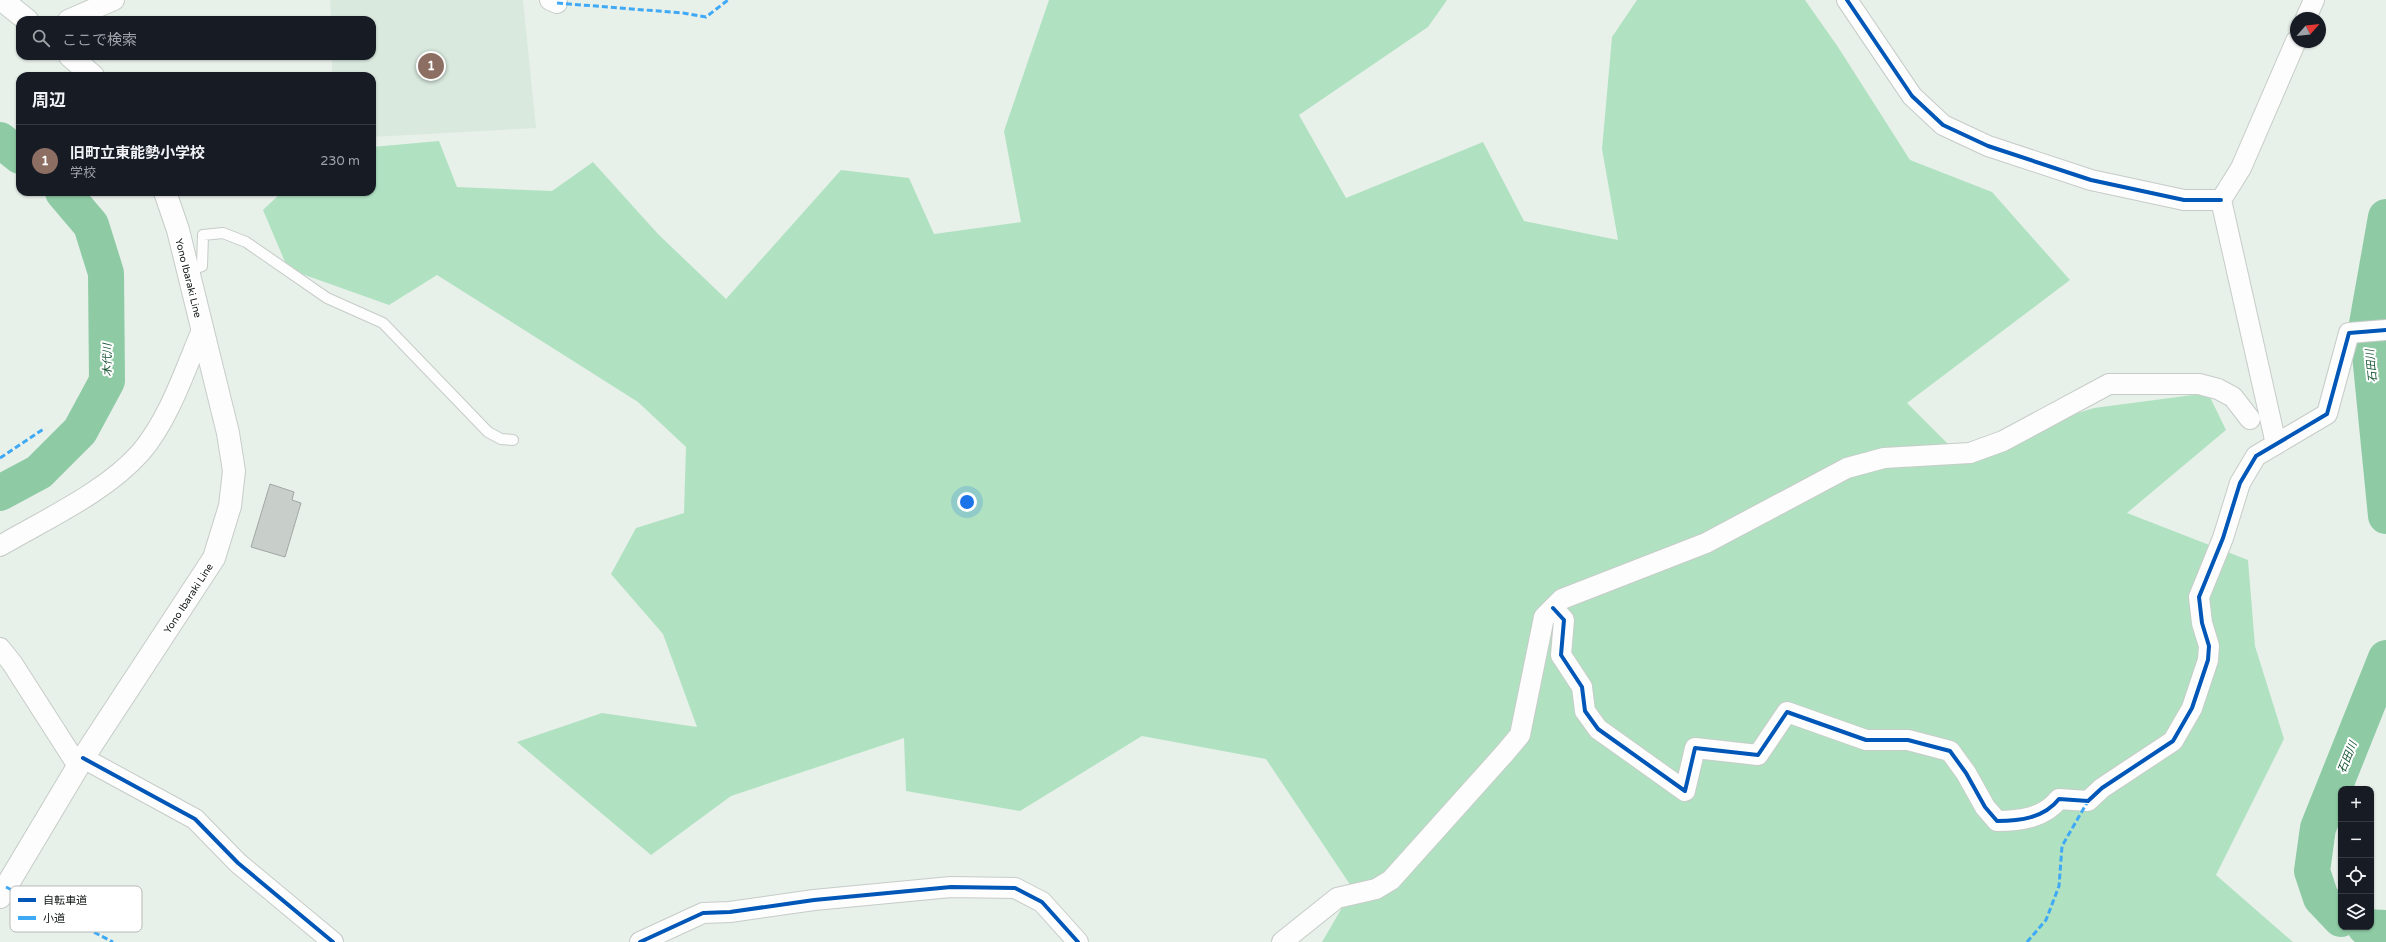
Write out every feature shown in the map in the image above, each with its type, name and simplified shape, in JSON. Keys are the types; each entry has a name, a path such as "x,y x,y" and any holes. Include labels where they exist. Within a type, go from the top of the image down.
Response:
{"main road":[{"path":"2,0 22,16"},
{"path":"75,60 88,72"},
{"name":"Yono Ibaraki Line","path":"0,897 81,762 214,558 230,506 234,471 228,434 178,230 166,196"}],"street":[{"path":"77,16 114,0"},
{"path":"1847,0 1912,96 1943,125 1988,146 2092,180 2184,200 2221,200"},
{"path":"2309,12 2314,0"},
{"path":"2276,444 2221,200 2241,168 2293,48"},
{"path":"0,546 116,477 142,451 169,407 202,330"},
{"path":"1553,608 1564,620 1561,655 1582,687 1585,711 1598,729 1685,791 1695,748 1758,755 1787,712 1866,740 1908,740 1950,751 1966,774 1985,807 1997,821 2013,821 2038,815 2059,799 2088,801 2102,788 2173,741 2192,708 2208,660 2209,646 2202,623 2199,597 2223,538 2240,483 2256,456 2327,414 2349,333 2386,330"},
{"path":"1282,942 1337,898 1376,889 1391,880 1508,750 1520,735 1544,617 1562,599 1706,543 1847,468 1884,458 1970,453 2003,441 2109,384 2199,384 2212,387 2232,397 2250,419"},
{"path":"0,648 81,762 195,819 238,863 333,942"},
{"path":"640,942 703,913 730,912 814,900 951,887 1015,888 1042,902 1078,942"}],"lane":[{"path":"188,271 202,266 203,235 223,234 246,242 327,298 383,323 488,432 501,439 513,440"}],"shaded area":[{"path":"330,0 523,0 536,128 376,137 376,72 332,72 332,60 376,60 376,16 331,16"}],"green space":[{"path":"1049,0 1447,0 1428,27 1299,115 1346,198 1483,142 1524,221 1618,240 1602,149 1612,37 1637,0 1805,0 1838,47 1910,160 1992,192 2070,280 1907,403 1956,452 2094,408 2208,393 2226,430 2127,513 2248,560 2255,646 2284,739 2216,875 2293,942 1322,942 1353,889 1266,759 1142,736 1020,811 906,791 904,738 731,796 651,855 517,742 602,713 697,727 663,634 611,574 636,528 684,513 686,447 638,402 437,275 389,305 288,269 263,210 278,196 376,196 376,147 439,141 457,187 552,191 593,162 658,234 726,299 841,170 909,178 934,234 1021,222 1004,131"}],"building":[{"path":"270,484 294,492 292,500 301,503 285,557 251,547"}],"waterway":[{"name":"木代川","path":"0,140 16,153"},
{"name":"木代川","path":"0,493 39,472 80,431 107,381 106,273 91,225 66,196"},
{"name":"石田川","path":"2386,217 2367,324 2386,516"},
{"name":"石田川","path":"2338,916 2321,898 2312,871 2318,828 2386,658"},
{"name":"石田川","path":"2374,927 2386,928"}],"marked path":[{"path":"557,3 683,13 706,17 728,0"},
{"path":"0,458 45,428"},
{"path":"2027,942 2046,920 2059,886 2062,846 2088,801"},
{"path":"6,887 10,889"},
{"path":"94,932 113,942"}],"cycle path":[{"path":"1847,0 1912,96 1943,125 1988,146 2091,180 2184,200 2221,200"},
{"path":"1553,608 1564,620 1561,655 1582,687 1585,711 1598,729 1685,791 1695,748 1758,755 1787,712 1866,740 1908,740 1950,751 1966,773 1985,807 1997,821 2031,817 2046,810 2059,799 2088,801 2102,788 2173,741 2192,708 2208,660 2209,646 2202,623 2199,597 2223,538 2240,483 2256,456 2327,414 2349,333 2386,330"},
{"path":"83,758 195,819 238,863 333,942"},
{"path":"640,942 703,913 730,912 814,900 951,887 1015,888 1042,902 1078,942"}],"place":[{"name":"旧町立東能勢小学校","path":"431,66"}]}
